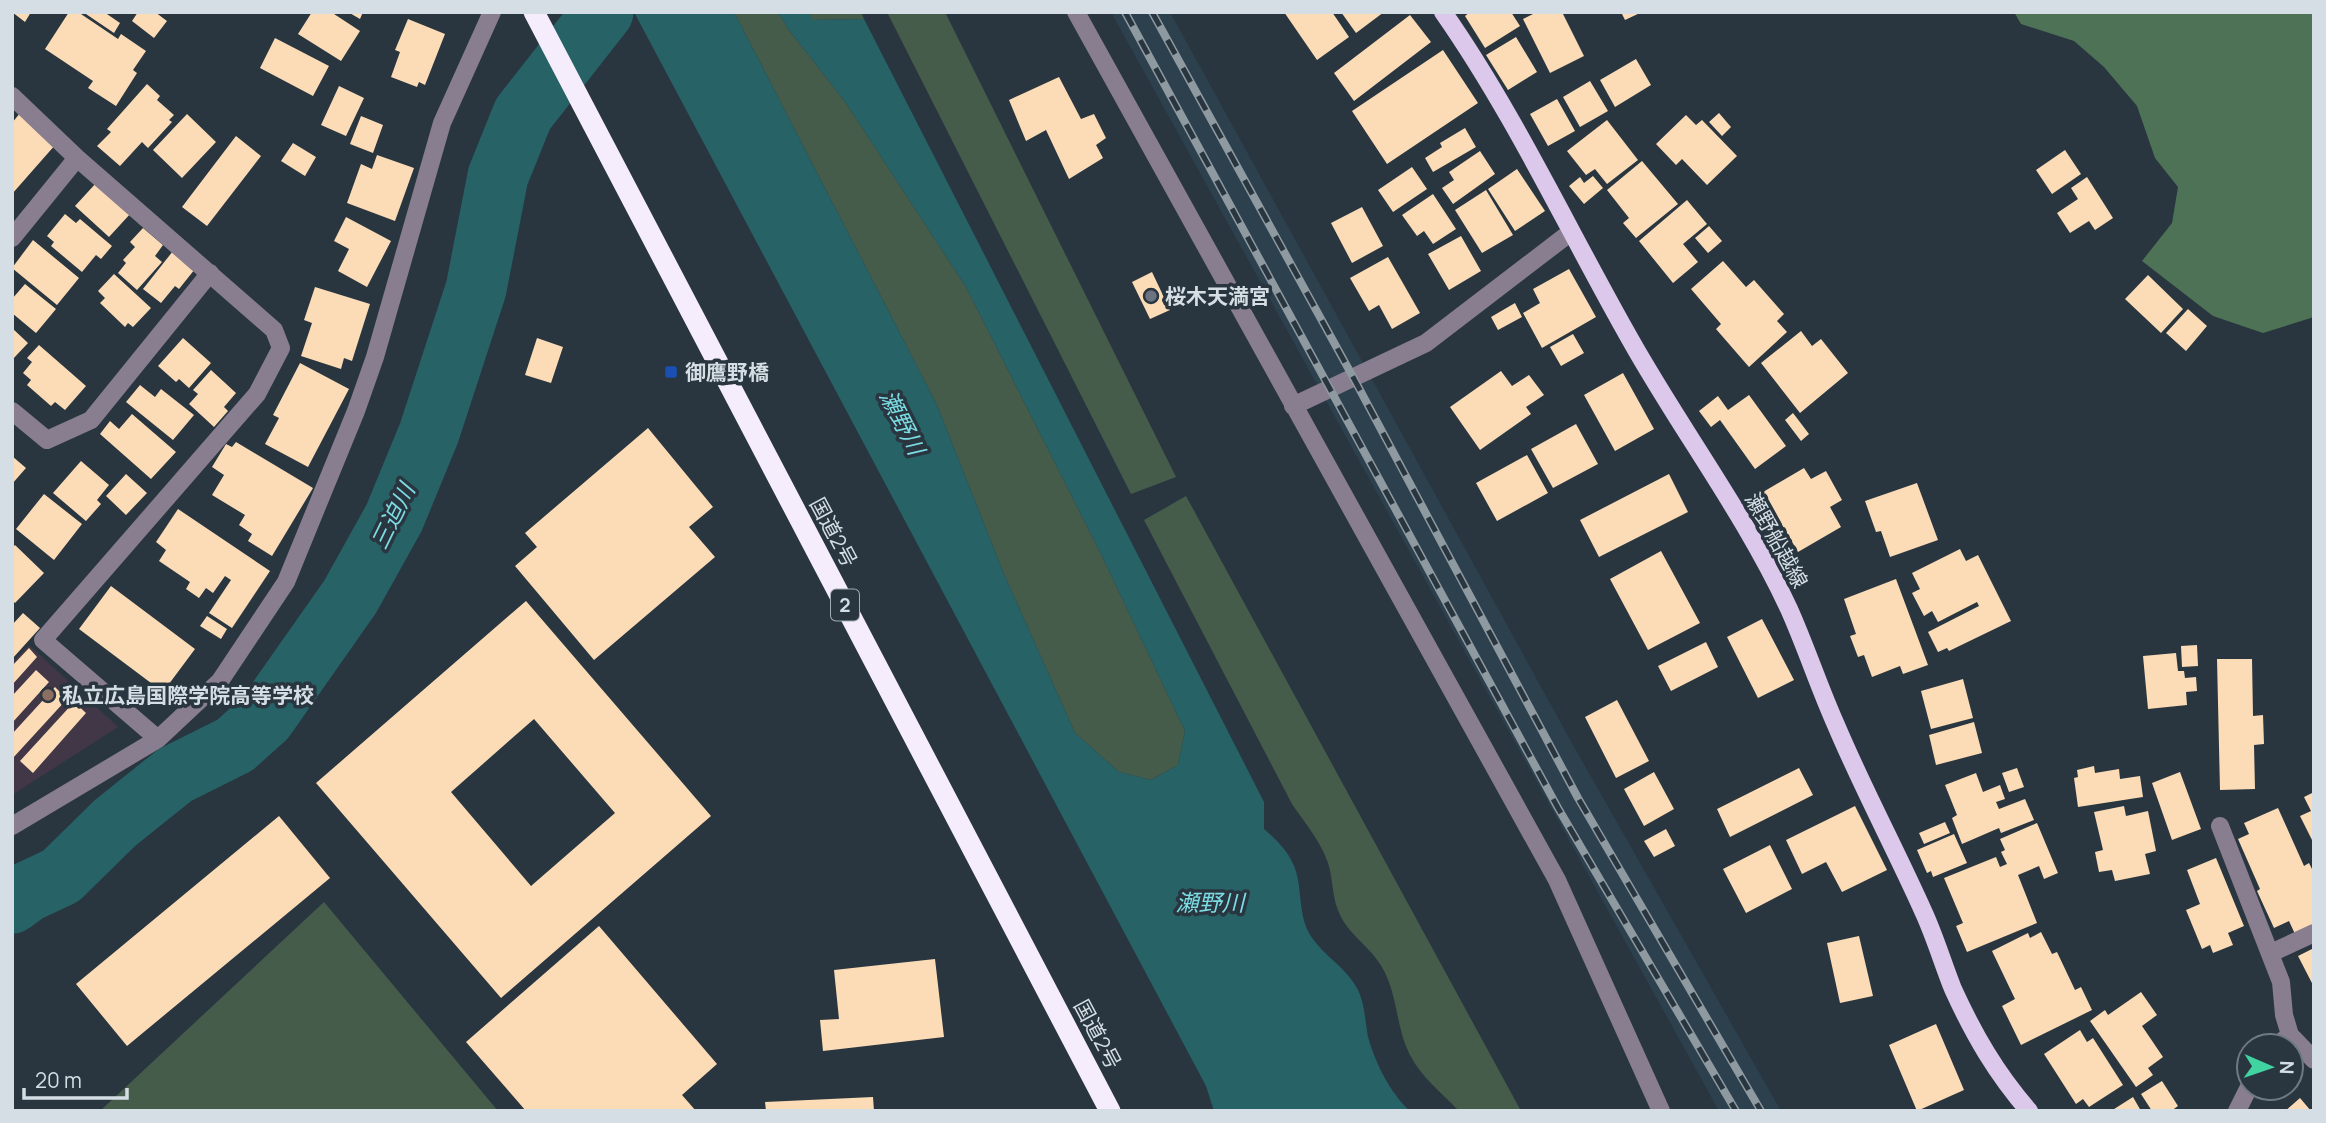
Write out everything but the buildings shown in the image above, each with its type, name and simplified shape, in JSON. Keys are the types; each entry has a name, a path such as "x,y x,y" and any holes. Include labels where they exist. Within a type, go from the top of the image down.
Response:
{"highway":[{"name":"国道2号","path":"534,12 1110,1111"}],"main road":[{"name":"瀬野船越線","path":"1443,12 1506,111 1660,391 1736,510 1771,572 1837,728 1935,937 1952,986 2002,1079 2029,1111"}],"street":[{"path":"12,826 158,739 220,681 286,582 364,390 442,123 492,12"},
{"path":"1076,12 1557,880 1661,1111"},
{"path":"12,96 77,158 274,330 281,348 257,394 43,640 158,739"},
{"path":"12,238 77,158"},
{"path":"1293,406 1426,343 1571,232"},
{"path":"12,411 47,440 92,420 210,273"},
{"path":"2220,826 2281,982 2283,1032"},
{"path":"2271,953 2314,933"}],"shaded area":[{"path":"734,12 778,12 846,103 966,287 1101,554 1185,731 1178,765 1151,780 1119,772 1075,733 1003,572 937,405"},
{"path":"808,12 861,12 864,19 812,20"},
{"path":"887,12 945,12 1176,477 1131,494"},
{"path":"1111,12 1170,12 1573,745 1781,1111 1719,1111"},
{"path":"2014,12 2314,12 2314,317 2263,333 2213,316 2142,261 2172,223 2178,187 2155,158 2137,106 2104,67 2074,41 2021,24"},
{"path":"1186,496 1521,1111 1459,1111 1426,1078 1410,1055 1388,979 1378,961 1342,919 1328,863 1321,848 1292,804 1144,520"},
{"name":"私立広島国際学院高等学校","path":"29,645 118,727 12,795 12,663"},
{"path":"324,902 498,1111 100,1111"}],"water":[{"name":"瀬野川","path":"634,12 734,12 937,405 1003,572 1075,733 1119,772 1151,780 1178,765 1185,731 1101,554 966,287 846,103 778,12 808,12 813,20 864,19 1264,802 1264,829 1281,846 1294,866 1303,917 1309,934 1346,973 1358,990 1375,1057 1384,1077 1410,1111 1214,1111 1206,1086"}],"waterway":[{"name":"三迫川","path":"12,903 27,892 61,876 115,823 175,775 235,745 265,718 350,597 394,518 429,433 476,289 498,176 523,114 603,12"}],"railway":[{"path":"1125,12 1558,808 1736,1111"},
{"path":"1152,12 1353,377 1578,798 1761,1111"}],"place":[{"name":"桜木天満宮","path":"1151,296"},
{"name":"御鷹野橋","path":"671,372"},
{"name":"私立広島国際学院高等学校","path":"48,695"}]}
